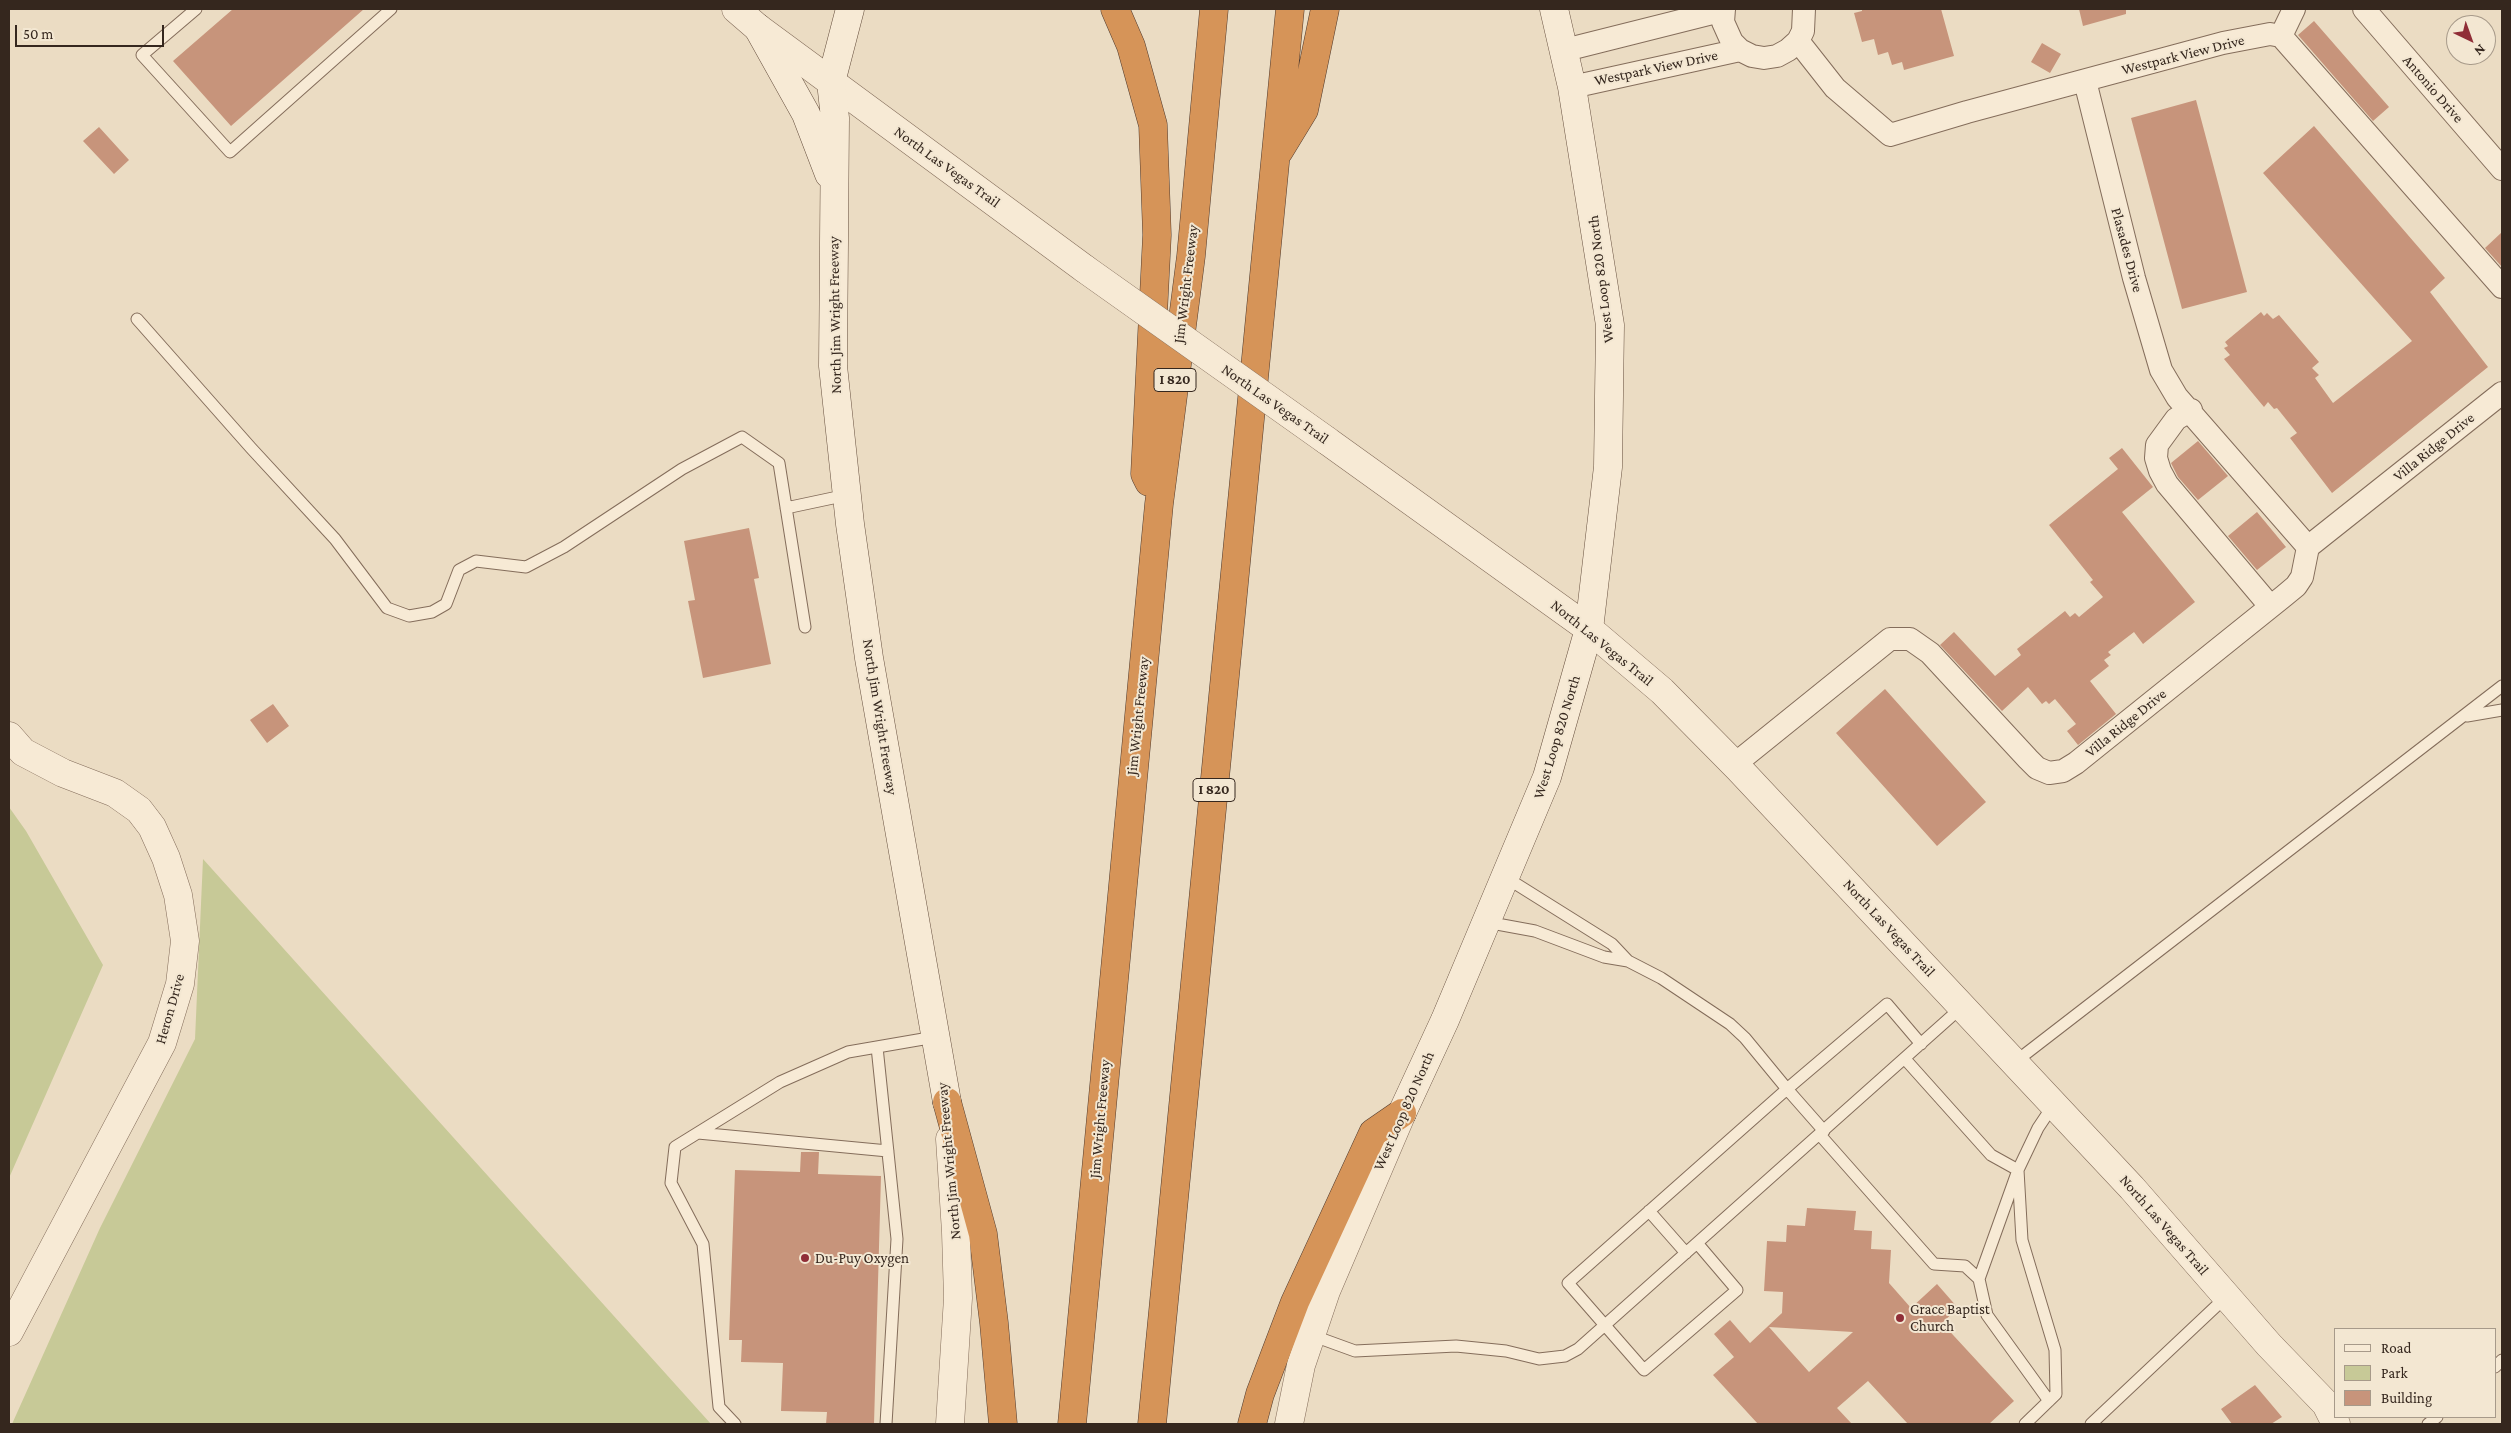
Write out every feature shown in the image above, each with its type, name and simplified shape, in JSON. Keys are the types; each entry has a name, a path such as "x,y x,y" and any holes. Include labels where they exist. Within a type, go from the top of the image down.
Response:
{"highway":[{"path":"1115,9 1131,46 1152,125 1157,235 1146,474 1159,504"},
{"name":"Jim Wright Freeway","path":"1072,1424 1159,504 1191,256 1214,9"},
{"name":"I 820","path":"1152,1424 1290,9"},
{"path":"1276,157 1304,110 1324,9"},
{"path":"947,1102 983,1234 994,1323 1003,1424"},
{"path":"1252,1424 1260,1394 1295,1302 1373,1133 1402,1113"}],"street":[{"name":"North Las Vegas Trail","path":"736,9 758,28 1086,269 1589,629 1662,691 1735,764 2132,1188 2326,1404 2336,1424"},
{"name":"North Jim Wright Freeway","path":"850,9 831,82 834,118 833,366 847,494 869,658 947,1102 956,1232 958,1298 950,1424"},
{"name":"West Loop 820 North","path":"1289,1424 1301,1365 1326,1291 1402,1113 1445,1020 1546,777 1589,629 1608,467 1610,325 1572,87 1554,9"},
{"path":"1565,50 1724,9 1726,32 1740,50 1752,56 1764,58 1777,56 1788,50 1798,41 1803,30 1804,9"},
{"path":"2294,9 2280,36 2502,287"},
{"name":"Antonio Drive","path":"2364,9 2502,169"},
{"path":"758,28 806,114 834,186"},
{"name":"Westpark View Drive","path":"1798,41 1836,88 1890,135 2224,43 2270,34 2280,36"},
{"name":"Westpark View Drive","path":"1572,87 1740,50"},
{"name":"Plasades Drive","path":"2085,80 2134,278 2161,370 2177,396 2308,547"},
{"name":"Villa Ridge Drive","path":"1735,764 1890,640 1910,639 1930,652 2033,763 2049,773 2063,771 2076,763 2296,586 2306,566 2308,547 2502,393"},
{"path":"2191,410 2176,419 2157,445 2156,458 2160,471 2167,484 2270,606"},
{"name":"Heron Drive","path":"9,736 23,752 63,773 115,793 139,810 152,827 166,858 178,895 185,941 180,984 162,1043 9,1332"}],"lane":[{"path":"196,9 142,55 230,152 390,9"},
{"path":"137,319 251,448 335,539 387,608 408,616 432,612 446,604 460,570 476,560 526,567 564,547 682,469 742,437 779,463 805,627"},
{"path":"786,508 847,494"},
{"path":"2015,1062 2502,686"},
{"path":"2463,717 2502,710"},
{"path":"1505,877 1612,944 1628,961 1686,994 1730,1024 1745,1038 1822,1133 1934,1264 1965,1266 1979,1279"},
{"path":"1486,922 1535,931 1604,957 1628,961"},
{"path":"1697,1244 1737,1290 1644,1370 1568,1282 1887,1004 1921,1044"},
{"path":"1311,1335 1355,1351 1456,1346 1506,1351 1539,1358 1565,1356 1578,1349 1963,1006"},
{"path":"735,1424 719,1407 703,1244 671,1183 675,1147 780,1082 848,1052 935,1037"},
{"path":"877,1047 897,1239 886,1424"},
{"path":"1904,1059 1991,1155 2018,1170"},
{"path":"2049,1401 1987,1315 1979,1279 2018,1170 2038,1128 2054,1104"},
{"path":"698,1133 888,1151"},
{"path":"2018,1170 2022,1240 2055,1350 2056,1394 2025,1424"},
{"path":"1649,1211 1686,1253"},
{"path":"2091,1424 2227,1296"}],"green space":[{"path":"9,807 26,831 103,965 9,1178"},
{"path":"203,859 711,1424 12,1424 100,1228 195,1039"}],"building":[{"path":"233,9 364,9 231,126 173,61"},
{"path":"1862,9 1941,9 1954,56 1904,70 1902,62 1892,65 1888,52 1878,55 1874,39 1862,42 1854,13 1862,11"},
{"path":"2079,9 2126,9 2126,14 2083,26"},
{"path":"2314,21 2389,107 2373,121 2298,35"},
{"path":"2042,43 2061,54 2050,73 2031,62"},
{"path":"2196,100 2247,292 2182,309 2131,118"},
{"path":"2314,126 2445,278 2430,292 2488,367 2332,493 2290,438 2297,433 2277,408 2274,409 2268,402 2264,407 2224,359 2230,355 2224,348 2228,346 2225,342 2261,312 2264,316 2267,313 2273,319 2279,315 2319,362 2312,368 2319,375 2315,378 2333,403 2412,341 2263,173"},
{"path":"99,127 129,160 114,174 83,141"},
{"path":"2502,232 2502,267 2485,248"},
{"path":"2198,441 2228,476 2198,500 2178,477 2171,463"},
{"path":"2122,448 2153,487 2122,512 2195,602 2143,644 2134,632 2108,652 2111,655 2104,660 2109,666 2090,681 2116,714 2078,745 2067,731 2076,724 2055,699 2049,704 2046,701 2042,704 2028,687 2002,711 1940,645 1954,632 1995,676 2021,655 2017,649 2065,611 2070,617 2075,613 2079,617 2103,597 2090,582 2093,580 2049,525 2118,469 2109,458"},
{"path":"2257,512 2286,547 2257,570 2228,536"},
{"path":"749,528 759,578 754,579 771,664 703,678 688,601 695,600 684,541"},
{"path":"1885,689 1986,802 1937,846 1836,733"},
{"path":"273,704 289,726 267,743 250,720"},
{"name":"Du-Puy Oxygen","path":"801,1152 819,1152 818,1174 881,1176 874,1424 826,1424 827,1412 781,1411 783,1363 741,1362 742,1340 729,1340 735,1170 800,1172"},
{"name":"Grace Baptist Church","path":"1807,1208 1856,1211 1854,1230 1872,1231 1871,1249 1891,1250 1889,1283 1911,1308 1937,1284 1958,1308 1942,1323 2014,1401 1989,1424 1908,1424 1868,1381 1837,1408 1852,1424 1758,1424 1713,1375 1734,1357 1714,1334 1730,1320 1750,1343 1782,1313 1783,1292 1764,1291 1767,1241 1786,1242 1787,1225 1805,1226","holes":["1769,1327 1853,1332 1809,1372"]},
{"path":"2255,1385 2282,1417 2271,1424 2232,1424 2221,1409"}],"place":[{"name":"Du-Puy Oxygen","path":"805,1258"},
{"name":"Grace Baptist Church","path":"1900,1318"}]}
